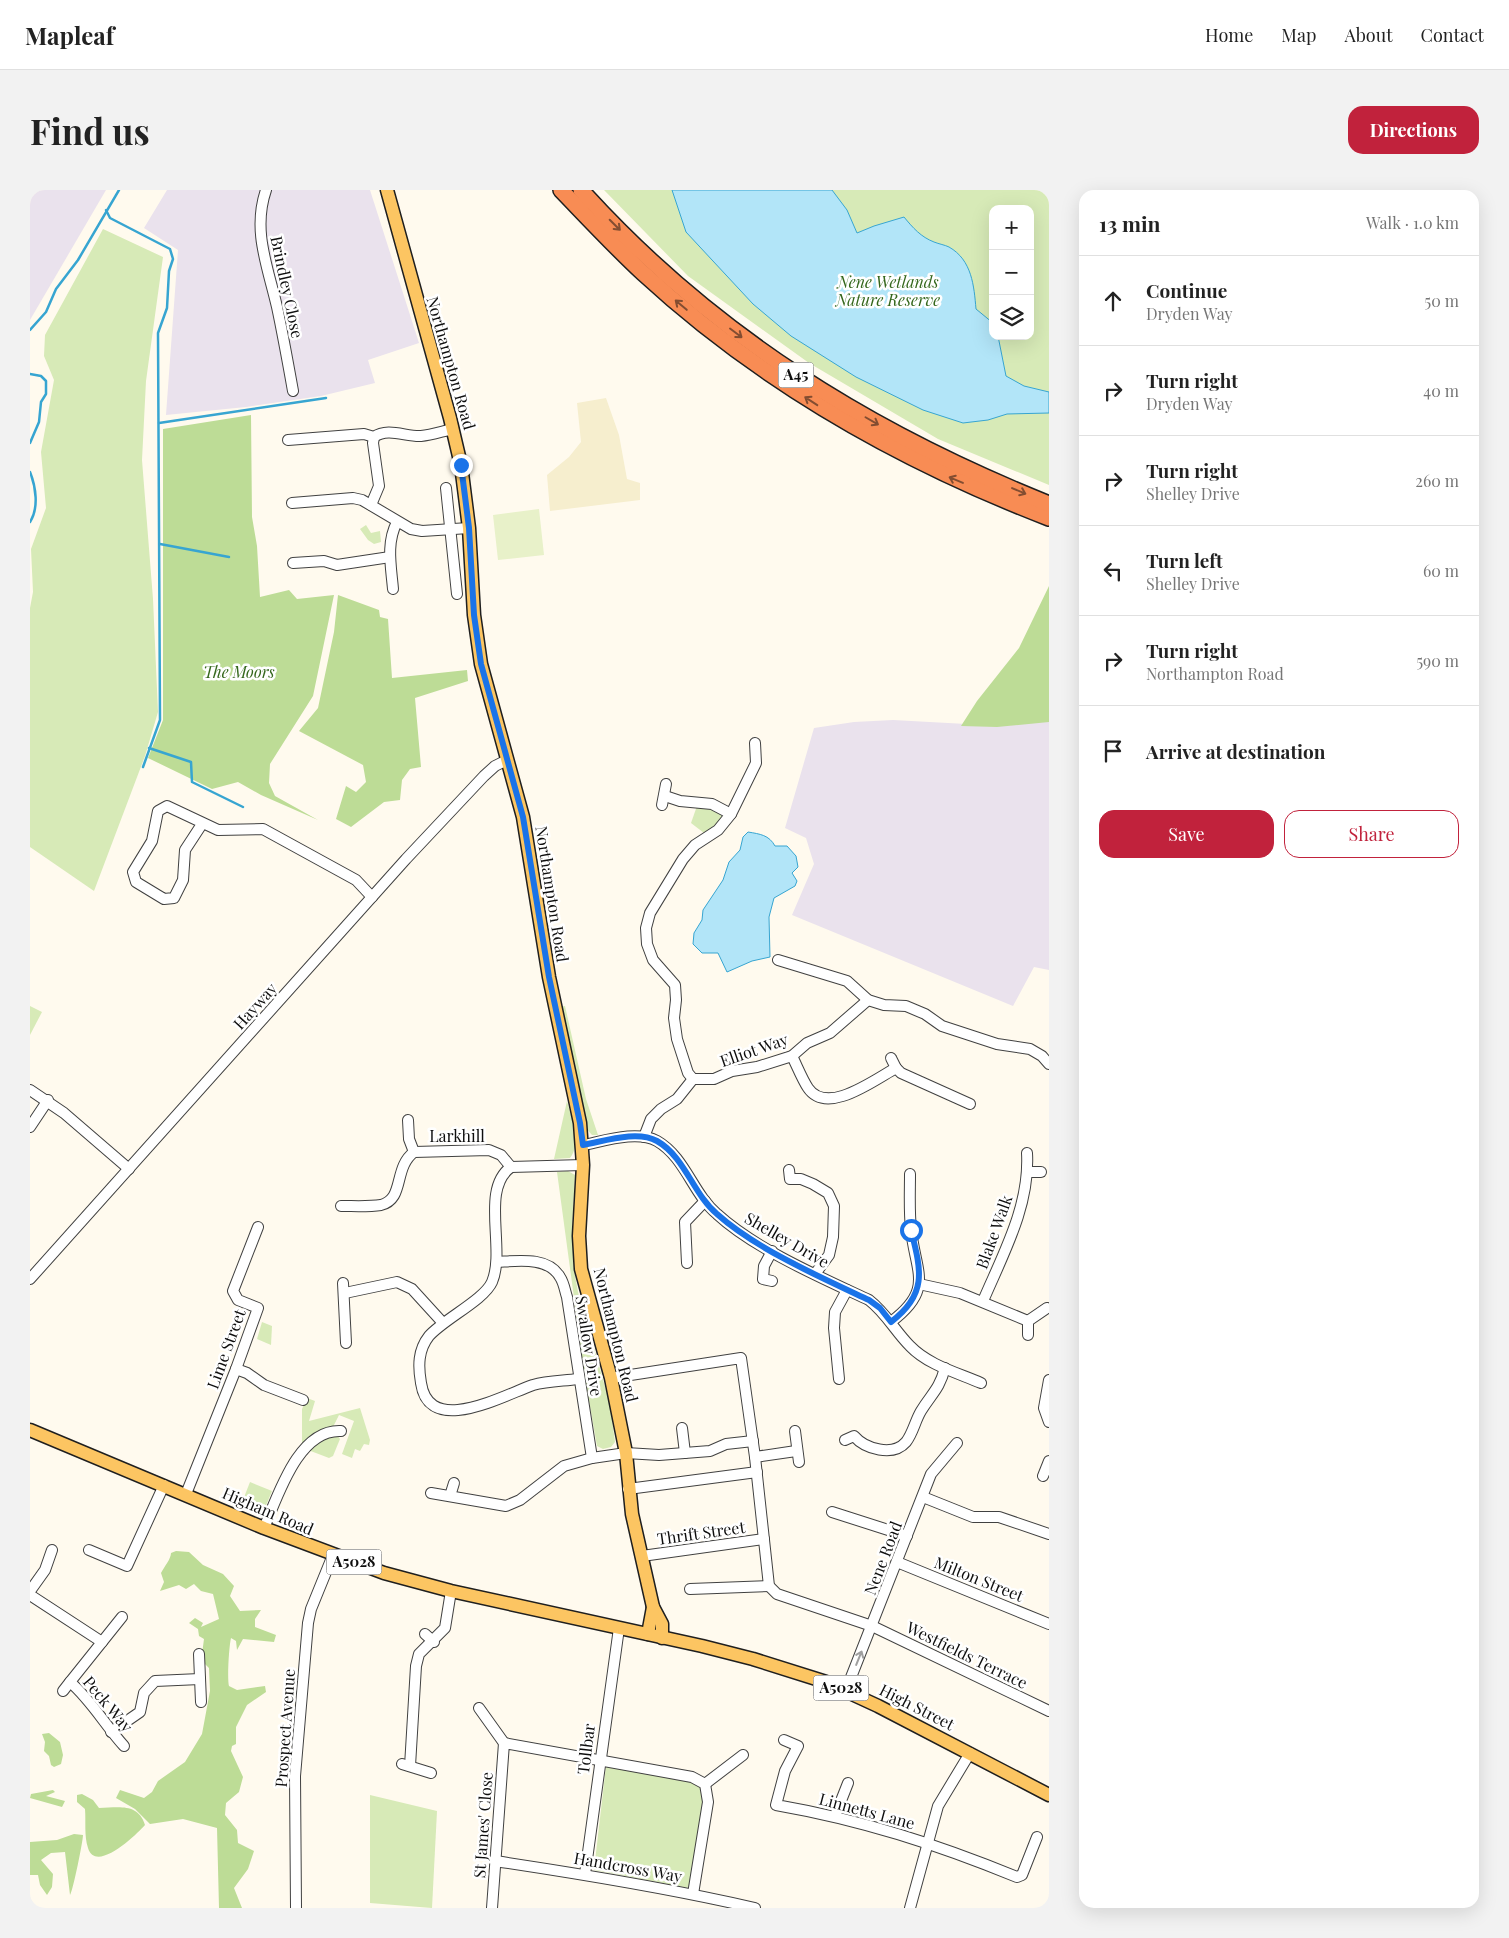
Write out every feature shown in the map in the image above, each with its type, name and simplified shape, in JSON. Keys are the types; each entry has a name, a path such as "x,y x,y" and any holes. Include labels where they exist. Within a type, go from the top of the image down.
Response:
{"highway":[{"name":"A45","path":"561,190 644,274 730,345 812,402 853,427 940,473 1049,518"},
{"name":"A45","path":"581,190 656,266 735,333 822,392 905,439 978,474 1049,504"}],"main road":[{"name":"Northampton Road","path":"386,190 453,429 465,488 478,647 492,710 523,817 549,977 580,1123 583,1145 579,1236 581,1269 611,1378 626,1453 628,1489 653,1607 660,1618 662,1638"},
{"name":"Higham Road","path":"30,1430 264,1528 333,1555 400,1578 648,1634"},
{"path":"648,1634 653,1607"},
{"name":"High Street","path":"648,1634 753,1659 846,1690 1049,1795"}],"street":[{"name":"Brindley Close","path":"266,190 260,214 260,234 265,267 277,306 293,391"},
{"path":"371,505 379,486 373,443 374,437 380,433 389,432 422,436 453,429"},
{"path":"288,440 364,434 374,437"},
{"path":"446,488 457,594"},
{"path":"292,503 348,498 362,500 397,522 422,531 469,528"},
{"path":"393,589 390,557 391,534 397,522"},
{"path":"293,563 324,562 346,564 390,557"},
{"path":"644,1137 651,1119 677,1099 693,1079 688,1073 677,1039 674,1018 676,1000 674,985 653,960 647,944 646,928 650,913 683,859 695,845 718,830 731,814 756,763 754,743"},
{"name":"Hayway","path":"30,1279 372,897 484,776 507,760"},
{"path":"666,784 663,801 712,804 731,814"},
{"path":"202,824 185,850 183,880 174,898 171,900 164,899 136,882 134,872 152,841 154,823 160,809 170,806 202,824 224,831 263,829 356,880 372,897"},
{"path":"778,960 846,981 868,1000 884,1005 906,1006 925,1014 942,1026 997,1044 1030,1049 1037,1052 1049,1064"},
{"name":"Elliot Way","path":"693,1079 714,1079 732,1071 756,1067 792,1056 807,1043 830,1032 868,1000"},
{"path":"792,1056 808,1090 820,1099 834,1100 896,1068"},
{"path":"890,1058 901,1073 970,1104"},
{"path":"30,1090 48,1100 129,1169"},
{"path":"30,1127 48,1100"},
{"name":"Larkhill","path":"408,1120 409,1139 414,1152"},
{"name":"Shelley Drive","path":"583,1145 620,1138 644,1137 657,1141 672,1152 716,1214 772,1251 869,1300 880,1308 916,1351 945,1368 981,1383"},
{"name":"Larkhill","path":"341,1206 380,1205 391,1200 396,1194 404,1161 414,1152 489,1150 501,1156 511,1167"},
{"name":"Blake Walk","path":"983,1301 1013,1230 1024,1197 1028,1172 1027,1153"},
{"path":"578,1378 535,1385 488,1403 431,1412 422,1389 419,1370 420,1350 429,1337 443,1323 490,1287 497,1262 496,1187 503,1172 511,1167 583,1165"},
{"path":"789,1170 790,1179 801,1179 828,1193 834,1206 833,1237 830,1255 815,1274"},
{"path":"1028,1172 1041,1172"},
{"path":"891,1322 908,1308 915,1297 919,1284 920,1271 911,1230 910,1174"},
{"path":"687,1263 685,1222 705,1201"},
{"name":"Lime Street","path":"186,1494 236,1369 258,1308 238,1300 233,1291 258,1226"},
{"path":"772,1251 764,1266 764,1279 772,1282"},
{"name":"Swallow Drive","path":"497,1262 528,1261 547,1265 560,1277 567,1297 578,1378 588,1424 592,1458"},
{"path":"346,1343 344,1288 397,1282 412,1289 443,1323"},
{"path":"919,1284 960,1293 1028,1321"},
{"path":"839,1379 834,1328 835,1312 847,1290"},
{"path":"1028,1321 1047,1308"},
{"path":"1028,1321 1028,1335"},
{"path":"611,1378 741,1358 756,1457 769,1586 690,1589"},
{"path":"845,1440 854,1436 861,1444 877,1449 893,1449 904,1444 921,1412 940,1386 945,1368"},
{"path":"236,1369 247,1373 264,1385 303,1400"},
{"path":"1049,1380 1040,1405 1049,1422"},
{"path":"682,1428 685,1453"},
{"path":"264,1528 284,1479 298,1455 321,1436 333,1430 341,1431"},
{"path":"795,1431 796,1451 799,1462"},
{"path":"431,1493 506,1506 520,1500 564,1466 592,1458 626,1453 658,1455 710,1451 726,1444 753,1441"},
{"name":"Nene Road","path":"846,1690 931,1474 957,1443"},
{"path":"756,1457 796,1451"},
{"path":"1043,1476 1049,1462"},
{"path":"628,1489 757,1472"},
{"path":"450,1496 454,1483"},
{"path":"89,1550 127,1566 164,1485"},
{"path":"923,1497 973,1517 999,1517 1049,1534"},
{"path":"832,1512 907,1536"},
{"name":"Thrift Street","path":"642,1556 764,1538"},
{"path":"30,1591 44,1570 52,1550"},
{"name":"Prospect Avenue","path":"296,1908 295,1776 308,1622 311,1609 333,1555"},
{"name":"Milton Street","path":"897,1562 1049,1624"},
{"name":"Westfields Terrace","path":"769,1586 777,1594 872,1626 1049,1711"},
{"path":"431,1773 406,1765 416,1666 419,1654 434,1642 445,1628 451,1591"},
{"path":"30,1595 102,1642"},
{"name":"Peck Way","path":"122,1615 66,1687 86,1697 111,1732 124,1746"},
{"name":"Tollbar","path":"585,1874 619,1628"},
{"path":"425,1634 434,1642"},
{"path":"198,1654 202,1702"},
{"path":"111,1732 140,1712 144,1693 155,1681 200,1679"},
{"path":"479,1708 504,1743 692,1777 705,1784"},
{"name":"Linnetts Lane","path":"784,1740 798,1746 785,1771 776,1805 835,1816 927,1842 1017,1877 1022,1875 1037,1837"},
{"name":"St James' Close","path":"492,1908 504,1743"},
{"path":"910,1908 938,1806 970,1753"},
{"path":"705,1784 743,1755"},
{"path":"835,1816 848,1783"},
{"path":"693,1894 708,1802 705,1784"},
{"name":"Handcross Way","path":"495,1861 585,1874 693,1894 755,1908"}],"shaded area":[{"path":"30,190 106,190 30,320"},
{"path":"167,190 370,190 419,343 368,360 375,383 321,396 246,407 166,415 178,250 144,228"},
{"path":"606,398 619,435 627,479 640,483 640,500 550,511 547,475 569,457 581,442 577,403"},
{"path":"893,720 1003,726 1049,721 1049,970 1034,967 1013,1006 792,915 814,864 806,838 785,828 814,728 854,722"}],"green space":[{"name":"Nene Wetlands Nature Reserve","path":"604,190 1049,190 1049,485 938,439 809,363 688,276"},
{"path":"103,229 163,257 146,381 142,460 153,599 158,712 145,756 94,891 30,847 30,608 33,592 31,549 46,508 41,452 54,380 44,356 45,335"},
{"name":"The Moors","path":"251,415 252,517 257,546 260,597 289,590 297,599 334,595 313,696 270,764 269,783 275,796 318,820 261,795 238,782 212,789 148,758 163,720 163,429"},
{"path":"539,509 544,555 498,560 493,515"},
{"path":"366,525 371,533 380,531 381,542 374,544 368,540 360,529"},
{"path":"1049,586 1049,722 997,727 961,726 977,701 1019,648"},
{"path":"338,595 379,610 380,617 388,619 392,678 467,670 468,681 415,698 421,767 410,769 402,780 400,800 384,802 351,827 336,819 346,786 356,792 366,782 363,765 299,731 318,708 334,632"},
{"path":"697,806 709,808 724,816 710,833 704,833 691,823"},
{"path":"30,1006 42,1012 30,1035"},
{"path":"565,1006 586,1099 598,1135 592,1135 585,1127 559,1007"},
{"path":"567,1101 573,1122 575,1145 570,1158 554,1159"},
{"path":"568,1171 575,1175 572,1229 574,1270 578,1292 610,1404 615,1442 611,1447 603,1449 597,1446 585,1379 557,1172"},
{"path":"262,1322 272,1326 271,1345 257,1339"},
{"path":"307,1398 315,1401 309,1421 360,1408 370,1440 369,1445 364,1444 360,1451 355,1449 352,1458 342,1454 354,1421 339,1415 333,1427 302,1445 302,1409"},
{"path":"337,1435 340,1439 333,1456 329,1458 308,1450 324,1437"},
{"path":"250,1482 272,1491 265,1508 260,1512 241,1505"},
{"path":"176,1551 189,1552 203,1565 223,1574 234,1586 230,1596 240,1611 261,1610 255,1619 255,1627 276,1635 274,1642 243,1639 237,1650 236,1641 231,1638 230,1642 229,1686 237,1690 265,1686 266,1692 247,1705 236,1727 236,1744 232,1746 231,1751 243,1777 239,1792 226,1803 225,1815 237,1830 238,1843 254,1851 248,1869 234,1888 242,1908 219,1908 217,1828 183,1819 150,1824 135,1809 116,1798 120,1790 144,1798 152,1792 158,1781 185,1762 202,1734 210,1691 209,1668 204,1663 202,1654 204,1639 199,1636 198,1629 189,1623 195,1618 203,1623 201,1627 219,1619 213,1594 201,1591 194,1584 186,1589 179,1585 160,1591 164,1582 161,1573 171,1553"},
{"path":"49,1733 60,1742 63,1755 61,1764 54,1767 51,1765 49,1756 44,1751 45,1742 42,1734"},
{"path":"606,1766 690,1782 702,1787 704,1801 689,1888 594,1870"},
{"path":"53,1790 55,1792 46,1796 65,1801 62,1807 30,1798 31,1794"},
{"path":"82,1794 93,1800 99,1808 120,1807 132,1810 142,1818 145,1825 116,1850 99,1857 92,1855 87,1843 85,1809 77,1802 77,1795"},
{"path":"370,1795 437,1811 432,1908 370,1903"},
{"path":"74,1834 83,1835 78,1866 70,1895 65,1852 51,1853 41,1860 53,1874 52,1887 47,1895 40,1885 38,1875 30,1875 30,1842 57,1840"}],"water":[{"name":"Nene Wetlands Nature Reserve","path":"672,190 832,190 847,210 857,233 904,217 921,235 949,247 963,259 973,283 976,309 989,320 989,340 999,340 1006,376 1024,386 1049,392 1049,413 1007,414 988,420 963,423 923,410 856,377 791,336 753,304 686,232"},
{"path":"748,832 767,837 775,846 787,846 796,856 798,867 792,873 797,881 795,886 774,898 769,917 770,957 752,961 727,972 718,953 702,953 693,944 694,933 702,920 703,910 723,880 729,862 740,850 743,837"}],"waterway":[{"path":"30,330 46,312 56,289 78,260 119,190"},
{"path":"106,210 110,218 170,249 173,259 169,271 167,308 158,333 160,720 143,767"},
{"path":"30,374 41,376 46,381 46,394 41,402 39,422 30,443"},
{"path":"159,423 326,398"},
{"path":"30,472 36,497 35,510 30,522"},
{"path":"160,544 229,557"},
{"path":"149,748 191,762 192,782 243,807"}],"route":[{"path":"461,465 469,528 474,615 481,664 492,710 523,817 549,977 583,1145 620,1138 644,1137 657,1141 672,1152 693,1185 716,1214 772,1251 869,1300 880,1308 891,1322 908,1308 915,1297 919,1284 920,1271 911,1230"}]}
